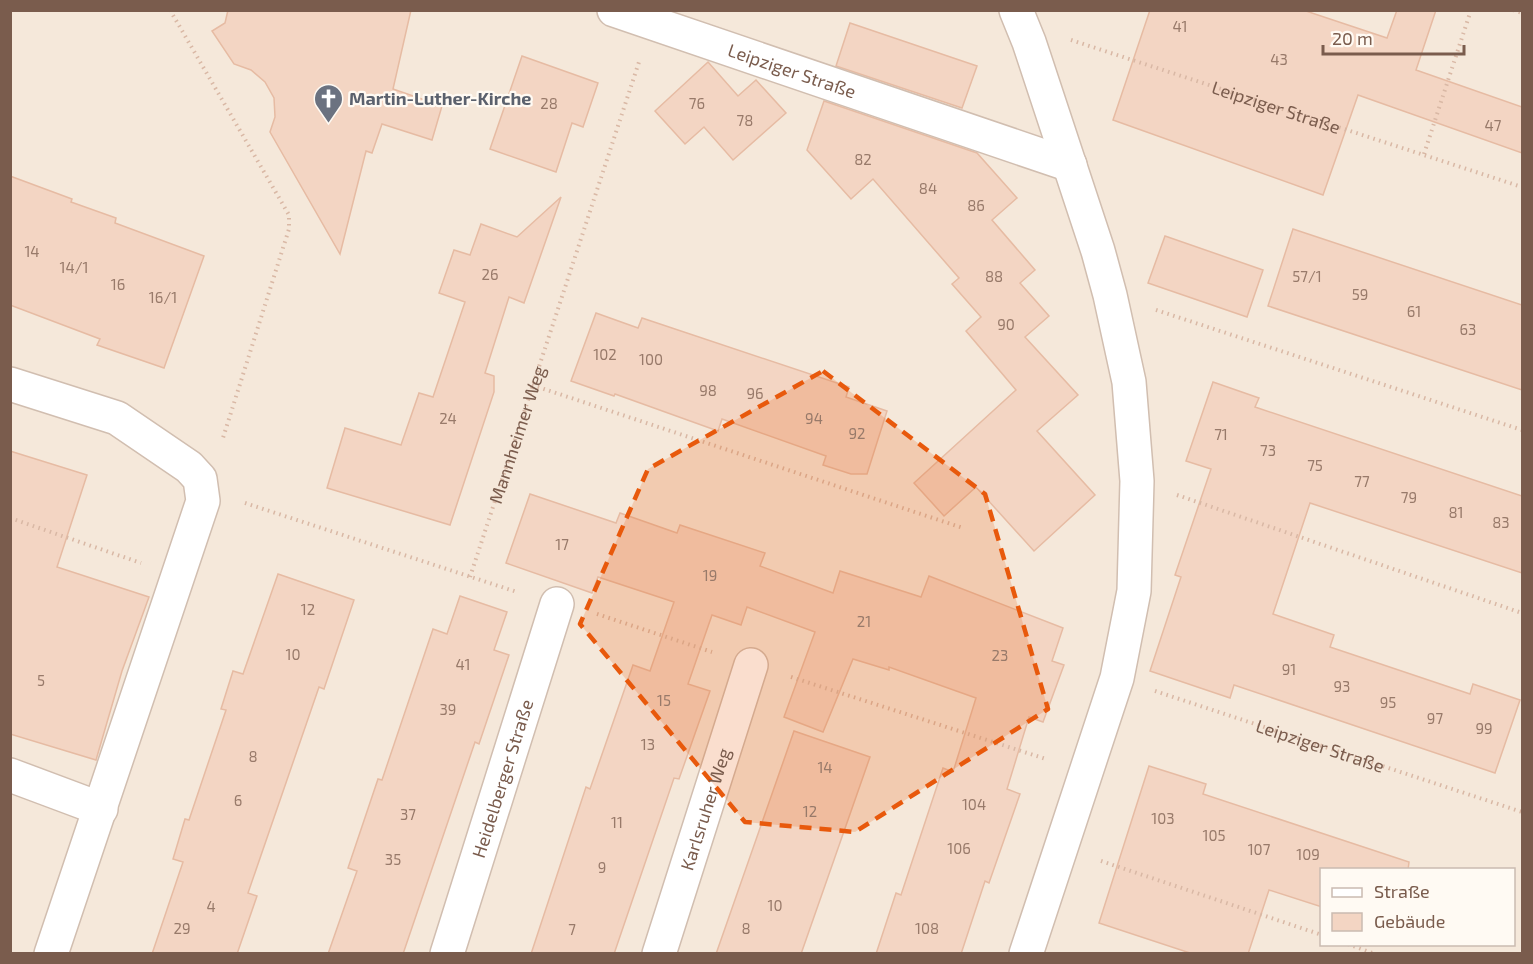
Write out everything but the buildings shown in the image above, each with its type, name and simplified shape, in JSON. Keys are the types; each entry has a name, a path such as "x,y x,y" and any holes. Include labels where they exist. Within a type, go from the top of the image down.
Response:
{"street":[{"name":"Leipziger Straße","path":"614,10 1070,165"},
{"path":"1016,10 1070,165 1110,295 1129,382 1137,481 1134,591 1117,678 1026,954"},
{"path":"10,384 117,418 171,454 201,484 203,501 51,954"},
{"name":"Heidelberger Straße","path":"447,954 557,604"},
{"name":"Karlsruher Weg","path":"659,954 751,665"},
{"path":"10,775 101,809"}],"path":[{"path":"170,10 289,214 289,229 214,465 201,484"},
{"path":"1424,154 1471,10"},
{"path":"1513,10 1522,14"},
{"name":"Mannheimer Weg","path":"201,484 470,578 652,24"},
{"name":"Leipziger Straße","path":"1029,42 1056,38 1082,41 1522,187"},
{"path":"1110,295 1522,430"},
{"path":"532,385 963,528"},
{"path":"1137,481 1522,613"},
{"path":"10,518 178,576"},
{"name":"Leipziger Straße","path":"1117,678 1522,812"},
{"path":"1060,847 1320,935"},
{"path":"1351,946 1375,954"}],"highlighted area":[{"path":"823,371 985,494 1048,709 855,832 745,822 580,624 648,469"}],"shaded area":[{"path":"10,11 1522,11 1522,953 11,953"}],"place":[{"name":"Martin-Luther-Kirche","path":"328,124"}]}
